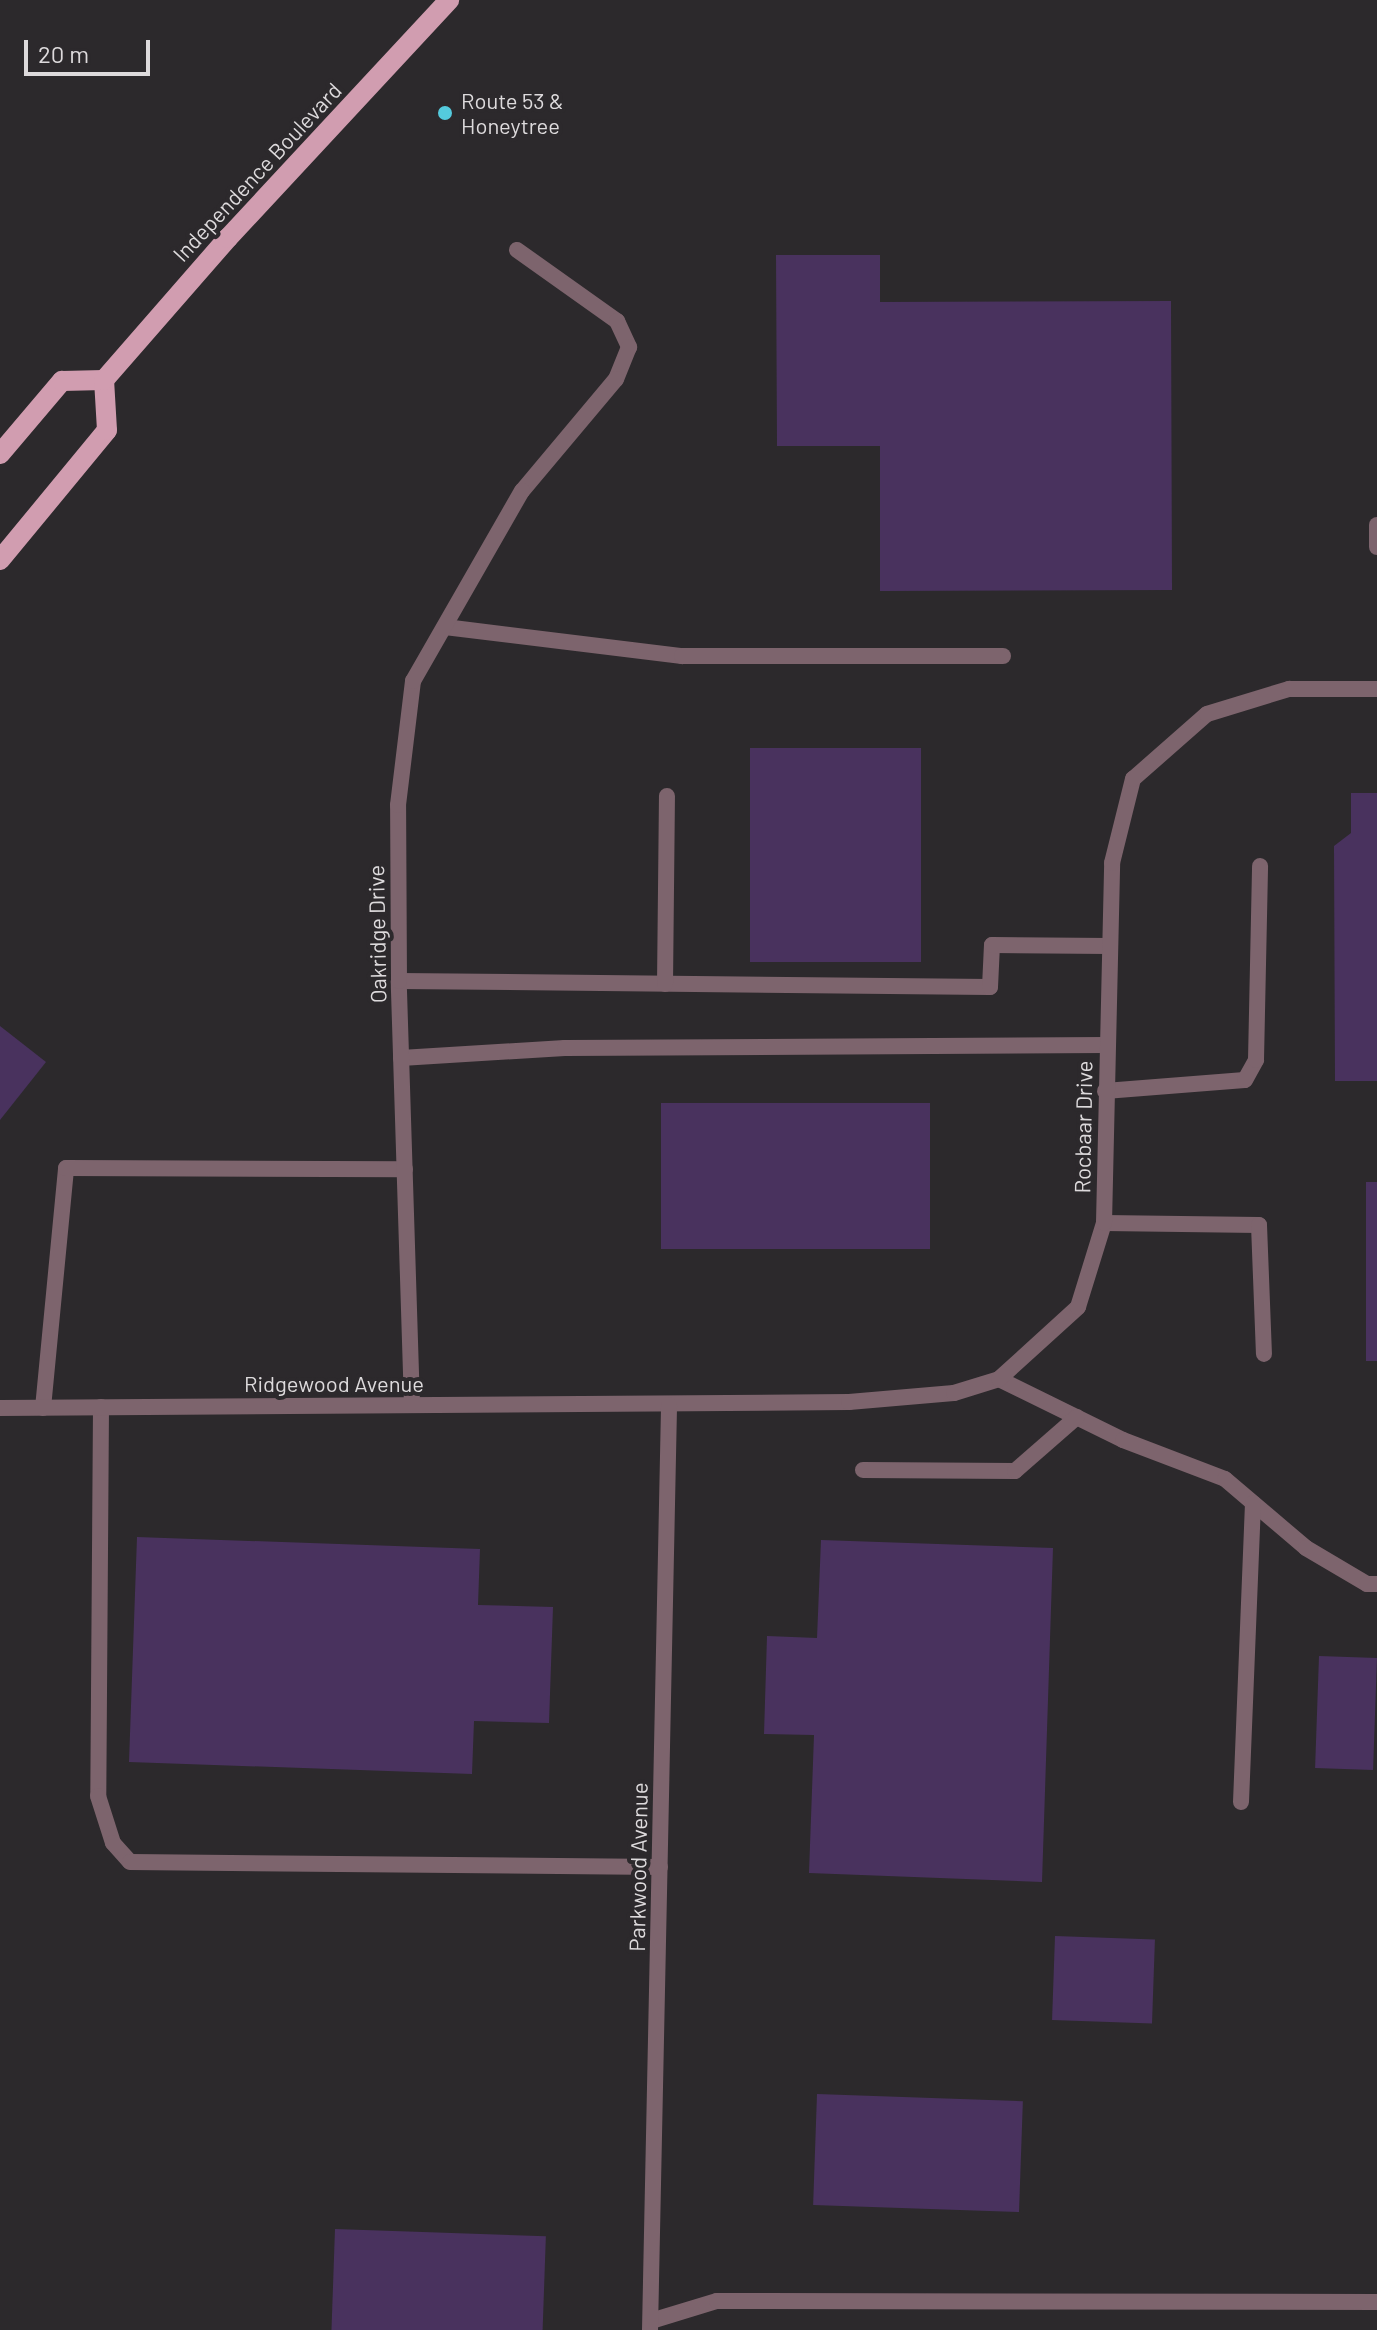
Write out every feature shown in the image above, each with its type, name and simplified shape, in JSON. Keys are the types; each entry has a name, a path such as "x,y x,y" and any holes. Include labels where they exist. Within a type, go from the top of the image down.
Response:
{"main road":[{"name":"Independence Boulevard","path":"104,380 228,238 449,0"},
{"path":"0,454 62,381 104,380 107,430 0,560"}],"street":[{"name":"Oakridge Drive","path":"412,1405 399,981 398,805 413,681 522,491 616,379 629,347 617,321 517,250"},
{"path":"1377,525 1377,547"},
{"path":"445,627 682,656 1003,656"},
{"name":"Rocbaar Drive","path":"669,1405 849,1402 954,1393 999,1379 1078,1307 1104,1223 1112,863 1133,779 1207,714 1289,689 1377,689"},
{"path":"665,984 667,796"},
{"path":"1105,1091 1245,1080 1256,1060 1260,866"},
{"path":"399,981 990,987 992,945 1109,946"},
{"path":"401,1058 565,1048 1106,1045"},
{"path":"43,1408 66,1168 405,1169"},
{"path":"1104,1223 1259,1225 1264,1354"},
{"path":"999,1379 1123,1440 1225,1479 1306,1548 1367,1584 1377,1584"},
{"name":"Ridgewood Avenue","path":"0,1408 669,1405"},
{"name":"Parkwood Avenue","path":"650,2326 669,1405"},
{"path":"101,1407 98,1796 113,1843 130,1862 660,1867"},
{"path":"863,1470 1015,1471 1077,1417"},
{"path":"1241,1802 1253,1503"},
{"path":"650,2326 717,2301 1377,2302"}],"building":[{"path":"776,255 880,255 880,302 1171,301 1172,590 880,591 880,446 777,446"},
{"path":"750,748 921,748 921,962 750,962"},
{"path":"1351,793 1377,793 1377,1081 1335,1081 1334,846 1351,833"},
{"path":"0,1026 46,1062 0,1120"},
{"path":"661,1103 930,1103 930,1249 661,1249"},
{"path":"1366,1182 1377,1182 1377,1361 1366,1361"},
{"path":"137,1537 480,1549 478,1605 553,1607 549,1723 474,1721 472,1774 129,1762"},
{"path":"821,1540 1053,1548 1042,1882 809,1873 814,1735 764,1734 767,1636 817,1638"},
{"path":"1319,1656 1377,1658 1373,1770 1315,1768"},
{"path":"1055,1936 1155,1939 1152,2023 1052,2020"},
{"path":"817,2094 1023,2101 1019,2212 813,2205"},
{"path":"335,2229 546,2236 543,2330 331,2330"}],"place":[{"name":"Route 53 & Honeytree","path":"445,113"}]}
